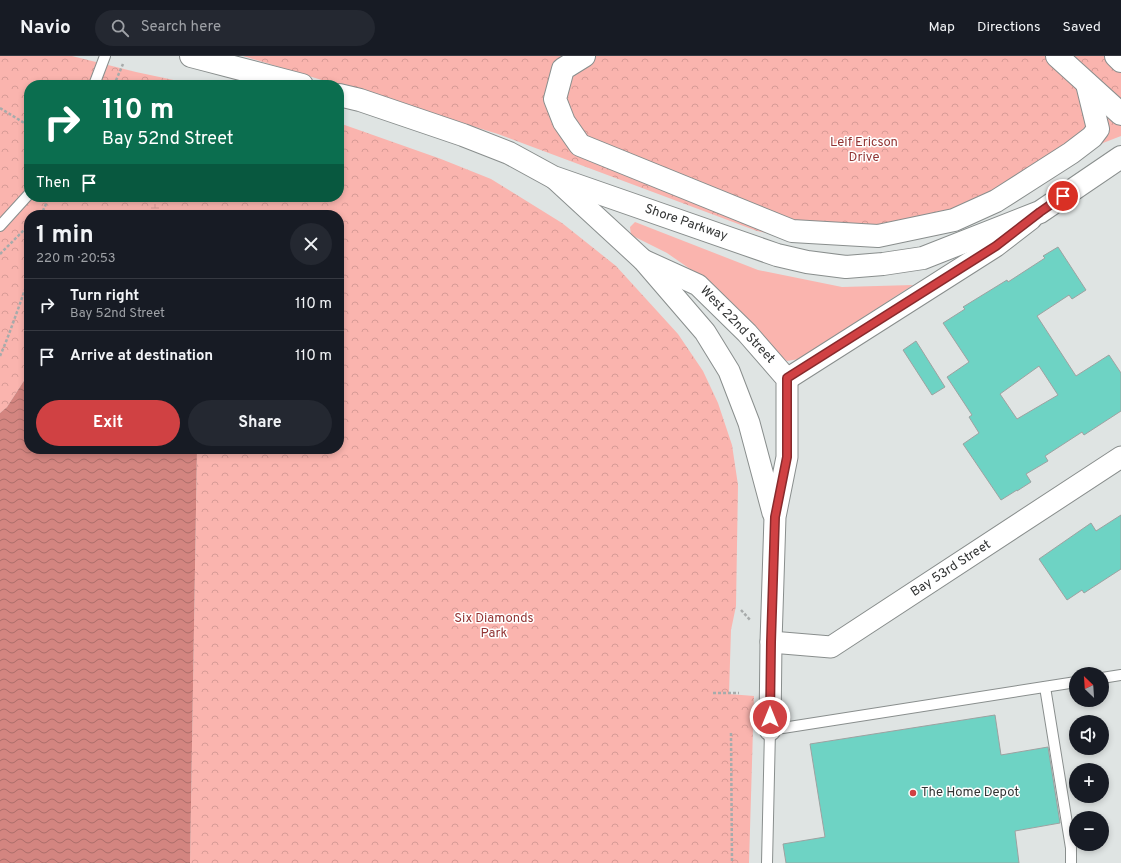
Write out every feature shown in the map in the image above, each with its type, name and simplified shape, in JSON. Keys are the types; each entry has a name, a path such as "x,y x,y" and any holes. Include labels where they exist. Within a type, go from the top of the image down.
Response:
{"main road":[{"path":"191,56 283,80"},
{"path":"584,56 563,69 555,98 564,122 580,145 792,231 878,236 954,220 996,201 1071,153 1092,137 1098,129 1087,84"},
{"path":"1056,56 1121,114"},
{"name":"Shore Parkway","path":"344,96 360,100 463,135 509,153 553,177 777,255 807,262 846,267 883,264 923,258 1040,212 1121,157"}],"street":[{"name":"West 22nd Street","path":"553,177 643,260 705,332 729,371 749,423 775,517"},
{"path":"787,378 996,246 1040,212"},
{"name":"West 22nd Street","path":"643,260 698,285 747,333 787,378 787,457 775,517 770,730"},
{"name":"Bay 53rd Street","path":"771,642 831,647 1121,457"}],"lane":[{"path":"96,80 105,56"},
{"path":"0,226 24,200"},
{"path":"1109,677 1121,675"},
{"path":"767,863 770,730 1069,683"},
{"path":"1045,687 1071,848 1070,863"}],"path":[{"path":"116,80 123,64"},
{"path":"0,108 24,123"},
{"path":"0,254 24,230"},
{"path":"0,356 24,291"},
{"path":"713,693 739,693"},
{"path":"731,733 732,863"}],"green space":[{"name":"Six Diamonds Park","path":"0,56 72,56 174,80 24,80 24,202 344,202 344,125 441,159 491,179 562,223 616,266 678,334 703,371 718,403 732,445 738,485 736,606 731,630 729,694 754,696 749,863 190,863 197,454 344,454 344,210 24,210 24,381 7,407 0,413"},
{"name":"Leif Ericson Drive","path":"243,56 1121,56 1121,136 1103,143 993,214 939,235 871,247 812,242 757,231 498,134 344,87 344,80 321,80"},
{"path":"150,202 162,202 160,210 147,210"},
{"path":"635,222 758,270 842,287 913,285 799,359 787,361 776,352 716,287 667,253 631,235 630,227"}],"water":[{"path":"24,381 24,454 197,454 190,863 0,863 0,413 7,407"}],"building":[{"path":"1058,247 1086,290 1072,299 1069,295 1037,316 1076,376 1109,355 1121,373 1121,411 1084,435 1082,432 1045,456 1048,461 1026,474 1031,482 1001,500 963,444 979,433 969,417 972,415 947,377 969,362 943,323 965,309 963,307 1007,280 1008,282 1045,258 1043,256","holes":["1039,366 1058,395 1017,419 1000,394"]},
{"path":"916,341 945,387 932,395 903,350"},
{"path":"1121,515 1121,569 1084,593 1082,590 1067,600 1039,559 1091,523 1096,531"},
{"name":"The Home Depot","path":"995,715 1001,755 1048,747 1060,823 1015,831 1019,863 786,863 783,844 825,837 810,744"}],"place":[{"name":"The Home Depot","path":"913,793"}],"route":[{"path":"770,717 775,517 787,457 787,378 996,246 1063,196"}]}
